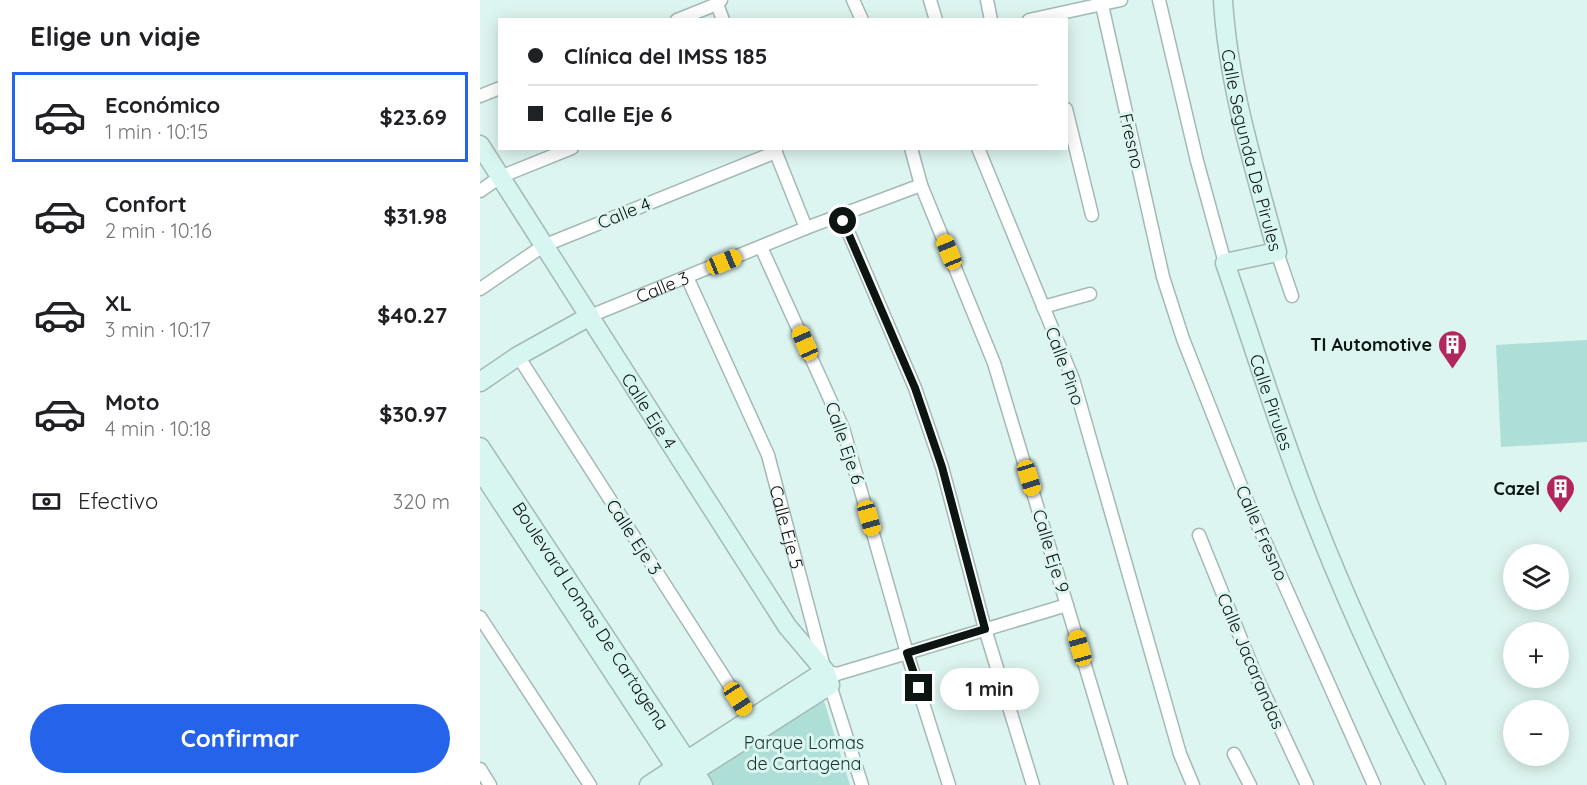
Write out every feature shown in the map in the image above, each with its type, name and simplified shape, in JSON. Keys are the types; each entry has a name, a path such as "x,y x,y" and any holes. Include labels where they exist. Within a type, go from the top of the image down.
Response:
{"street":[{"path":"853,0 861,18"},
{"path":"930,0 935,18"},
{"path":"987,0 991,18"},
{"path":"1045,18 1121,0"},
{"name":"Calle Pirules","path":"1159,0 1197,161 1225,263 1301,486 1410,734 1436,785"},
{"name":"Calle Segunda De Pirules","path":"1223,0 1224,22 1245,133 1277,252 1292,296"},
{"path":"682,18 719,2 723,18"},
{"name":"Fresno","path":"1102,4 1163,277"},
{"path":"480,96 498,89"},
{"path":"1068,117 1092,215"},
{"name":"Calle Eje 4","path":"480,146 787,626 831,676"},
{"path":"480,191 500,177 567,150"},
{"path":"775,150 806,228"},
{"name":"Calle 4","path":"480,288 543,246 775,150"},
{"name":"Calle Eje 9","path":"912,150 921,185 994,363 1121,785"},
{"name":"Calle Pino","path":"979,150 1073,378 1180,754 1193,785"},
{"name":"Calle 3","path":"480,382 518,356 590,316 806,228 921,185"},
{"path":"841,215 915,388 942,467 985,629 1033,785"},
{"name":"Calle Eje 6","path":"761,246 843,428 907,653 949,785"},
{"path":"1225,263 1277,252"},
{"name":"Calle Eje 5","path":"687,277 768,455 862,785"},
{"name":"Calle Fresno","path":"1163,277 1183,339 1246,501 1374,785"},
{"path":"1043,307 1090,294"},
{"name":"Calle Eje 3","path":"518,356 751,719"},
{"name":"Boulevard Lomas De Cartagena","path":"480,447 686,776"},
{"name":"Boulevard Lomas De Cartagena","path":"480,470 686,776"},
{"name":"Calle Jacarandas","path":"1199,535 1256,676 1307,785"},
{"path":"686,776 751,719 831,676 1067,605"},
{"path":"480,617 590,785"},
{"path":"649,785 686,776 831,676"},
{"path":"1234,754 1250,785"},
{"path":"480,769 490,785"}],"green space":[{"path":"1587,340 1587,442 1501,447 1496,345"},
{"name":"Parque Lomas de Cartagena","path":"824,701 850,785 706,785 701,777"}],"place":[{"name":"TI Automotive","path":"1453,370"},
{"name":"Cazel","path":"1561,514"}],"route":[{"path":"843,221 915,388 942,467 985,629 907,653 919,688"}]}
